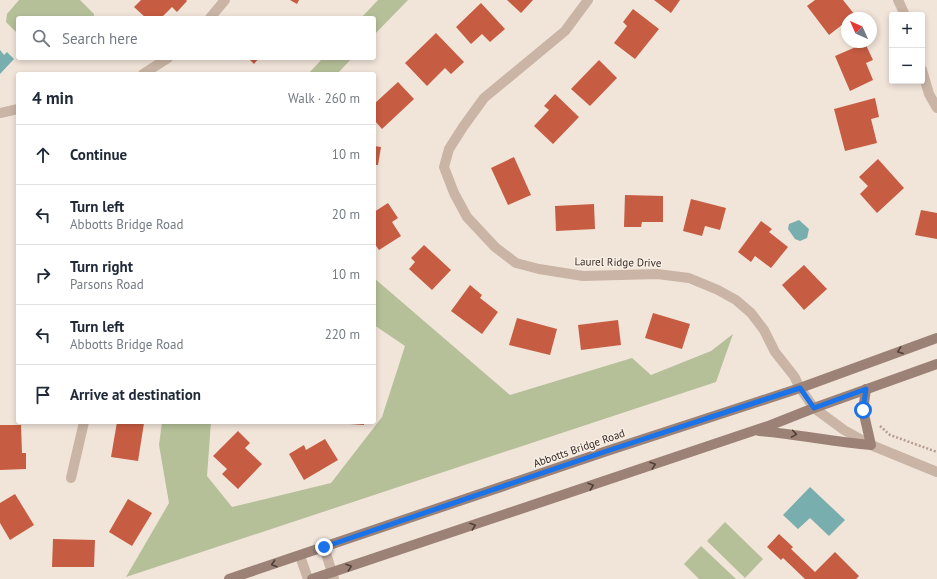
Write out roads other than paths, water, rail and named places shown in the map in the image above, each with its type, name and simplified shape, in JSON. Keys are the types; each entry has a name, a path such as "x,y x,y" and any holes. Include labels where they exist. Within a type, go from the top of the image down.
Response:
{"main road":[{"name":"Abbotts Bridge Road","path":"229,579 607,451 800,388 937,338"},
{"path":"312,579 333,576 755,430 937,364"},
{"path":"755,430 786,433 845,443 871,445 863,410 866,389"}],"street":[{"path":"212,16 225,0"},
{"name":"Laurel Ridge Drive","path":"588,0 564,31 484,98 449,149 444,167 454,193 467,217 495,246 516,263 539,269 583,276 657,274 689,278 718,290 736,300 751,313 764,330 775,352 794,376 800,388 814,408 828,420 871,445 937,472"},
{"path":"898,0 903,12"},
{"path":"146,72 165,60"},
{"path":"925,80 929,94 937,108"},
{"path":"0,113 16,109"},
{"path":"71,478 84,424"},
{"path":"324,547 333,576"},
{"path":"300,556 308,579"}],"water":[{"path":"0,50 4,55 7,52 14,59 0,74"},
{"path":"799,220 809,229 807,238 800,241 795,239 788,229 789,224"},
{"path":"810,487 845,520 829,536 810,518 798,529 783,515"}]}
